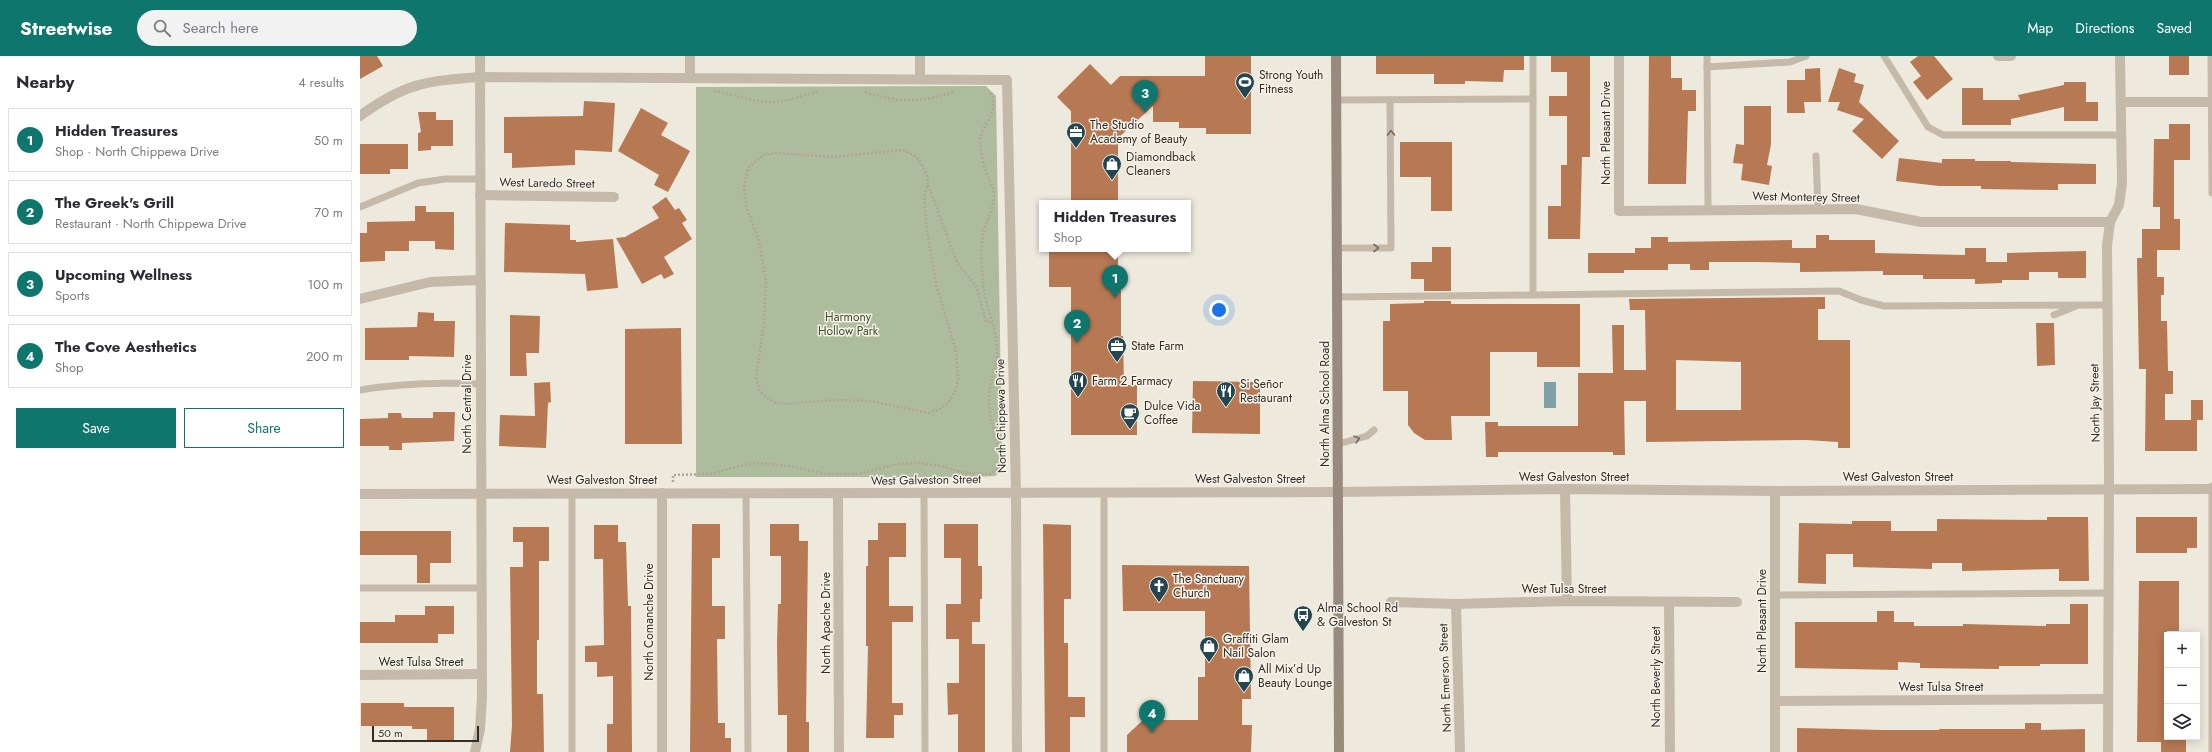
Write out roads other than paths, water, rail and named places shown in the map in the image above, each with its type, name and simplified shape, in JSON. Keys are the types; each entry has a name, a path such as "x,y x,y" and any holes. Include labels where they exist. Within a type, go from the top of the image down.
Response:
{"main road":[{"name":"North Alma School Road","path":"1336,56 1339,752"}],"street":[{"name":"North Central Drive","path":"475,752 480,729 481,674 480,56"},
{"path":"690,56 695,78"},
{"path":"360,116 384,99 415,85 436,80 480,77 920,78 920,56"},
{"name":"North Pleasant Drive","path":"1620,56 1620,211"},
{"path":"1998,56 2010,56"},
{"name":"North Jay Street","path":"2108,752 2107,246 2110,222 2119,205 2122,183 2122,102 2120,56"},
{"name":"North Chippewa Drive","path":"920,78 1007,80 1016,492 1017,752"},
{"path":"2122,102 2212,102"},
{"name":"West Laredo Street","path":"480,195 614,197"},
{"name":"West Monterey Street","path":"1620,211 1856,209 1921,222 2110,222"},
{"path":"360,299 430,282 480,280"},
{"path":"1565,489 1567,601"},
{"name":"West Galveston Street","path":"360,494 662,492 838,494 1016,492 1338,492 1565,489 1775,491 2212,489"},
{"name":"North Pleasant Drive","path":"1775,491 1775,752"},
{"name":"North Comanche Drive","path":"662,492 662,752"},
{"name":"North Apache Drive","path":"838,494 839,752"},
{"name":"West Tulsa Street","path":"1391,602 1456,604 1567,601 1737,602"},
{"name":"North Beverly Street","path":"1669,602 1670,752"},
{"name":"North Emerson Street","path":"1456,604 1460,752"},
{"name":"West Tulsa Street","path":"360,675 481,674"},
{"name":"West Tulsa Street","path":"1775,701 2107,699"}],"lane":[{"path":"1532,295 1533,56"},
{"path":"1707,56 1708,210"},
{"path":"1708,67 1790,62 1806,56"},
{"path":"1884,56 1928,127 1942,135 2122,135"},
{"path":"2211,56 2212,193"},
{"path":"1336,100 1533,99"},
{"path":"1337,248 1391,248 1390,100"},
{"path":"1816,156 1818,209"},
{"path":"360,207 418,183 446,179 480,179"},
{"path":"1337,297 1839,291 1860,300 1884,306 2107,304"},
{"path":"2054,315 2080,305"},
{"path":"360,390 393,385 438,382 480,384"},
{"path":"1338,444 1367,436 1374,430"},
{"path":"2212,485 2212,752"},
{"path":"1104,492 1104,752"},
{"path":"572,493 572,752"},
{"path":"746,493 748,752"},
{"path":"924,493 925,752"},
{"path":"360,588 480,588"},
{"path":"1775,595 2108,592"}],"water":[{"path":"1544,382 1556,382 1556,408 1544,408"}],"place":[{"name":"Strong Youth Fitness","path":"1245,99"},
{"name":"Upcoming Wellness","path":"1145,113"},
{"name":"The Studio Academy of Beauty","path":"1076,149"},
{"name":"Diamondback Cleaners","path":"1112,181"},
{"name":"Hidden Treasures","path":"1115,298"},
{"name":"The Greek's Grill","path":"1077,343"},
{"name":"State Farm","path":"1117,363"},
{"name":"Farm 2 Farmacy","path":"1078,398"},
{"name":"Si Señor Restaurant","path":"1226,408"},
{"name":"Dulce Vida Coffee","path":"1130,430"},
{"name":"The Sanctuary Church","path":"1159,603"},
{"name":"Alma School Rd & Galveston St","path":"1303,632"},
{"name":"Graffiti Glam Nail Salon","path":"1209,663"},
{"name":"All Mix’d Up Beauty Lounge","path":"1244,693"},
{"name":"The Cove Aesthetics","path":"1152,733"}],"park label":[{"name":"Harmony Hollow Park","path":"848,324"}]}
